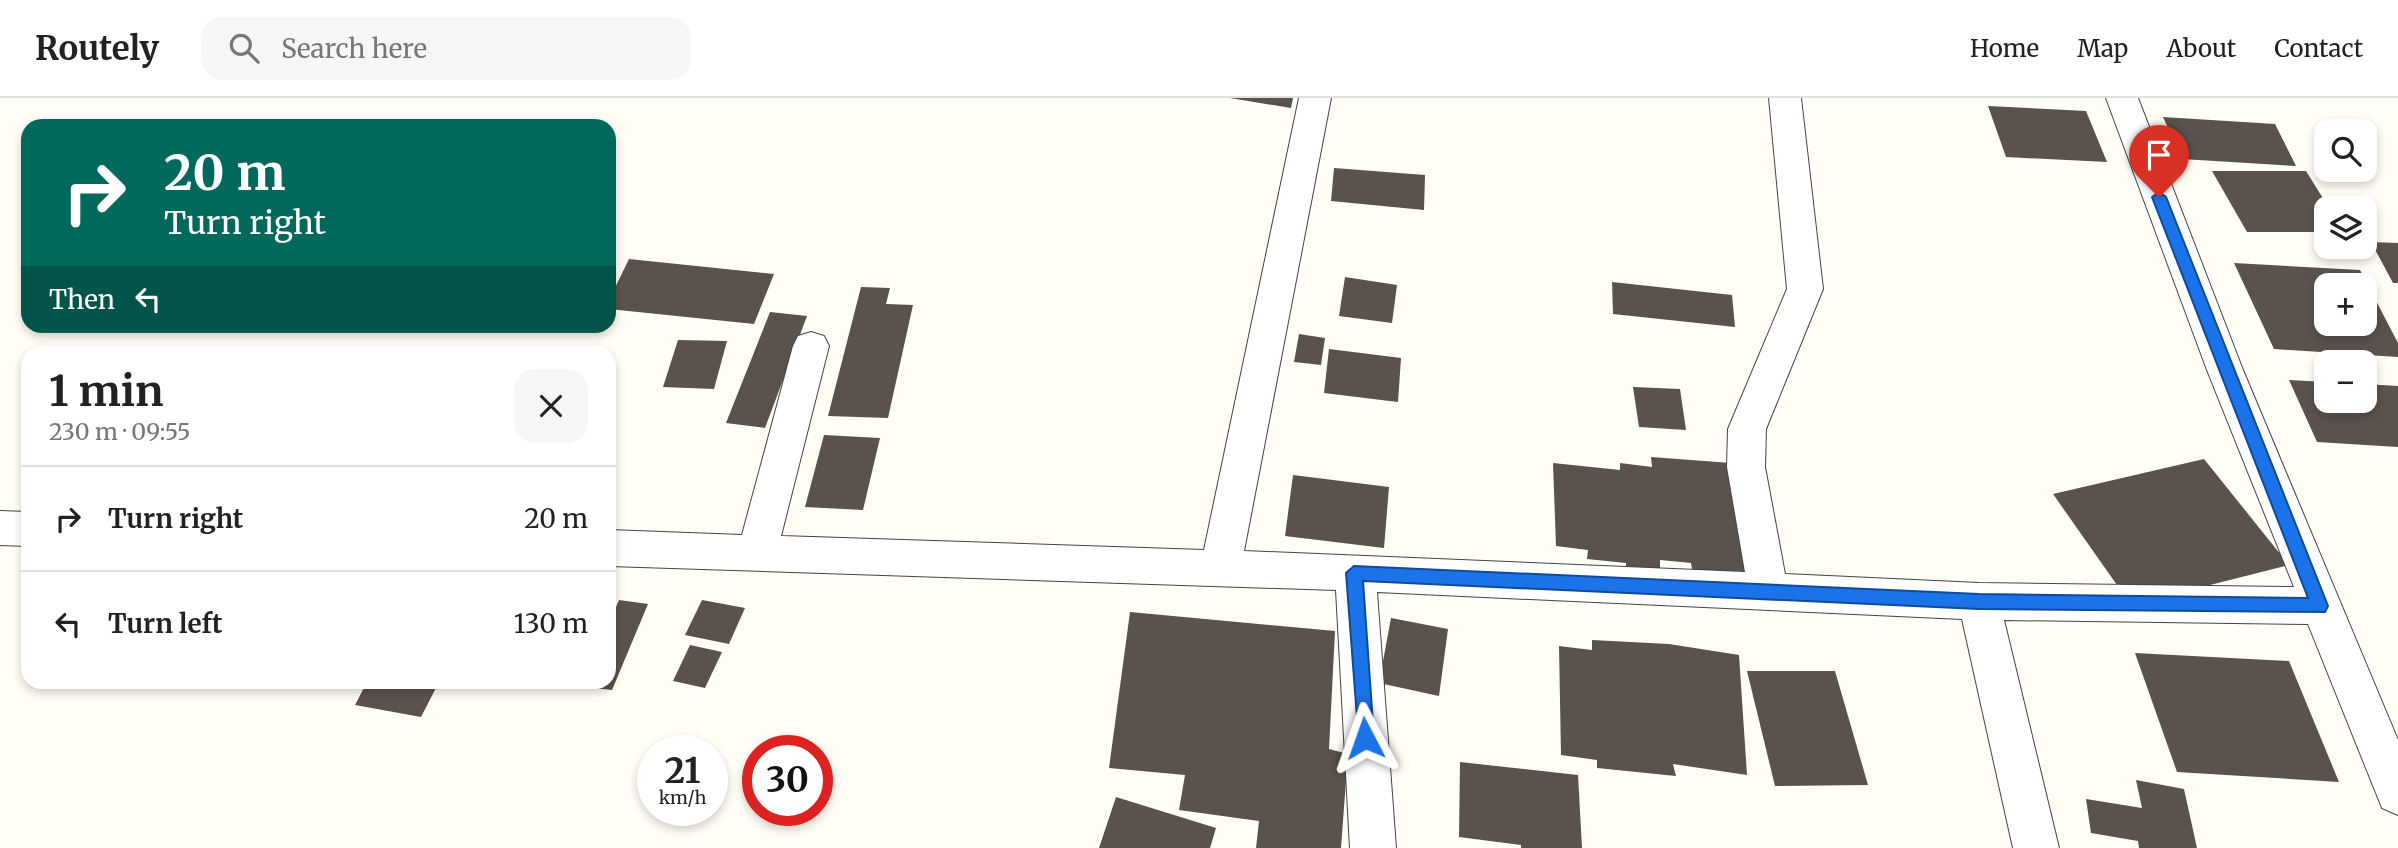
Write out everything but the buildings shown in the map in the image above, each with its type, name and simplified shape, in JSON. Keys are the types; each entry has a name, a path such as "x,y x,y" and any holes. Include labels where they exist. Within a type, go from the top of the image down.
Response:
{"street":[{"path":"1220,569 1315,98"},
{"path":"1768,591 1746,467 1747,429 1805,289 1785,98"},
{"path":"2122,98 2225,370 2319,606 2398,793"},
{"path":"757,554 811,346"},
{"path":"0,528 21,529"},
{"path":"616,548 1354,573 1979,601 2319,606"},
{"path":"1354,573 1373,848"},
{"path":"1979,601 2036,848"}],"route":[{"path":"1365,738 1354,573 1979,601 2319,606 2159,197"}]}
